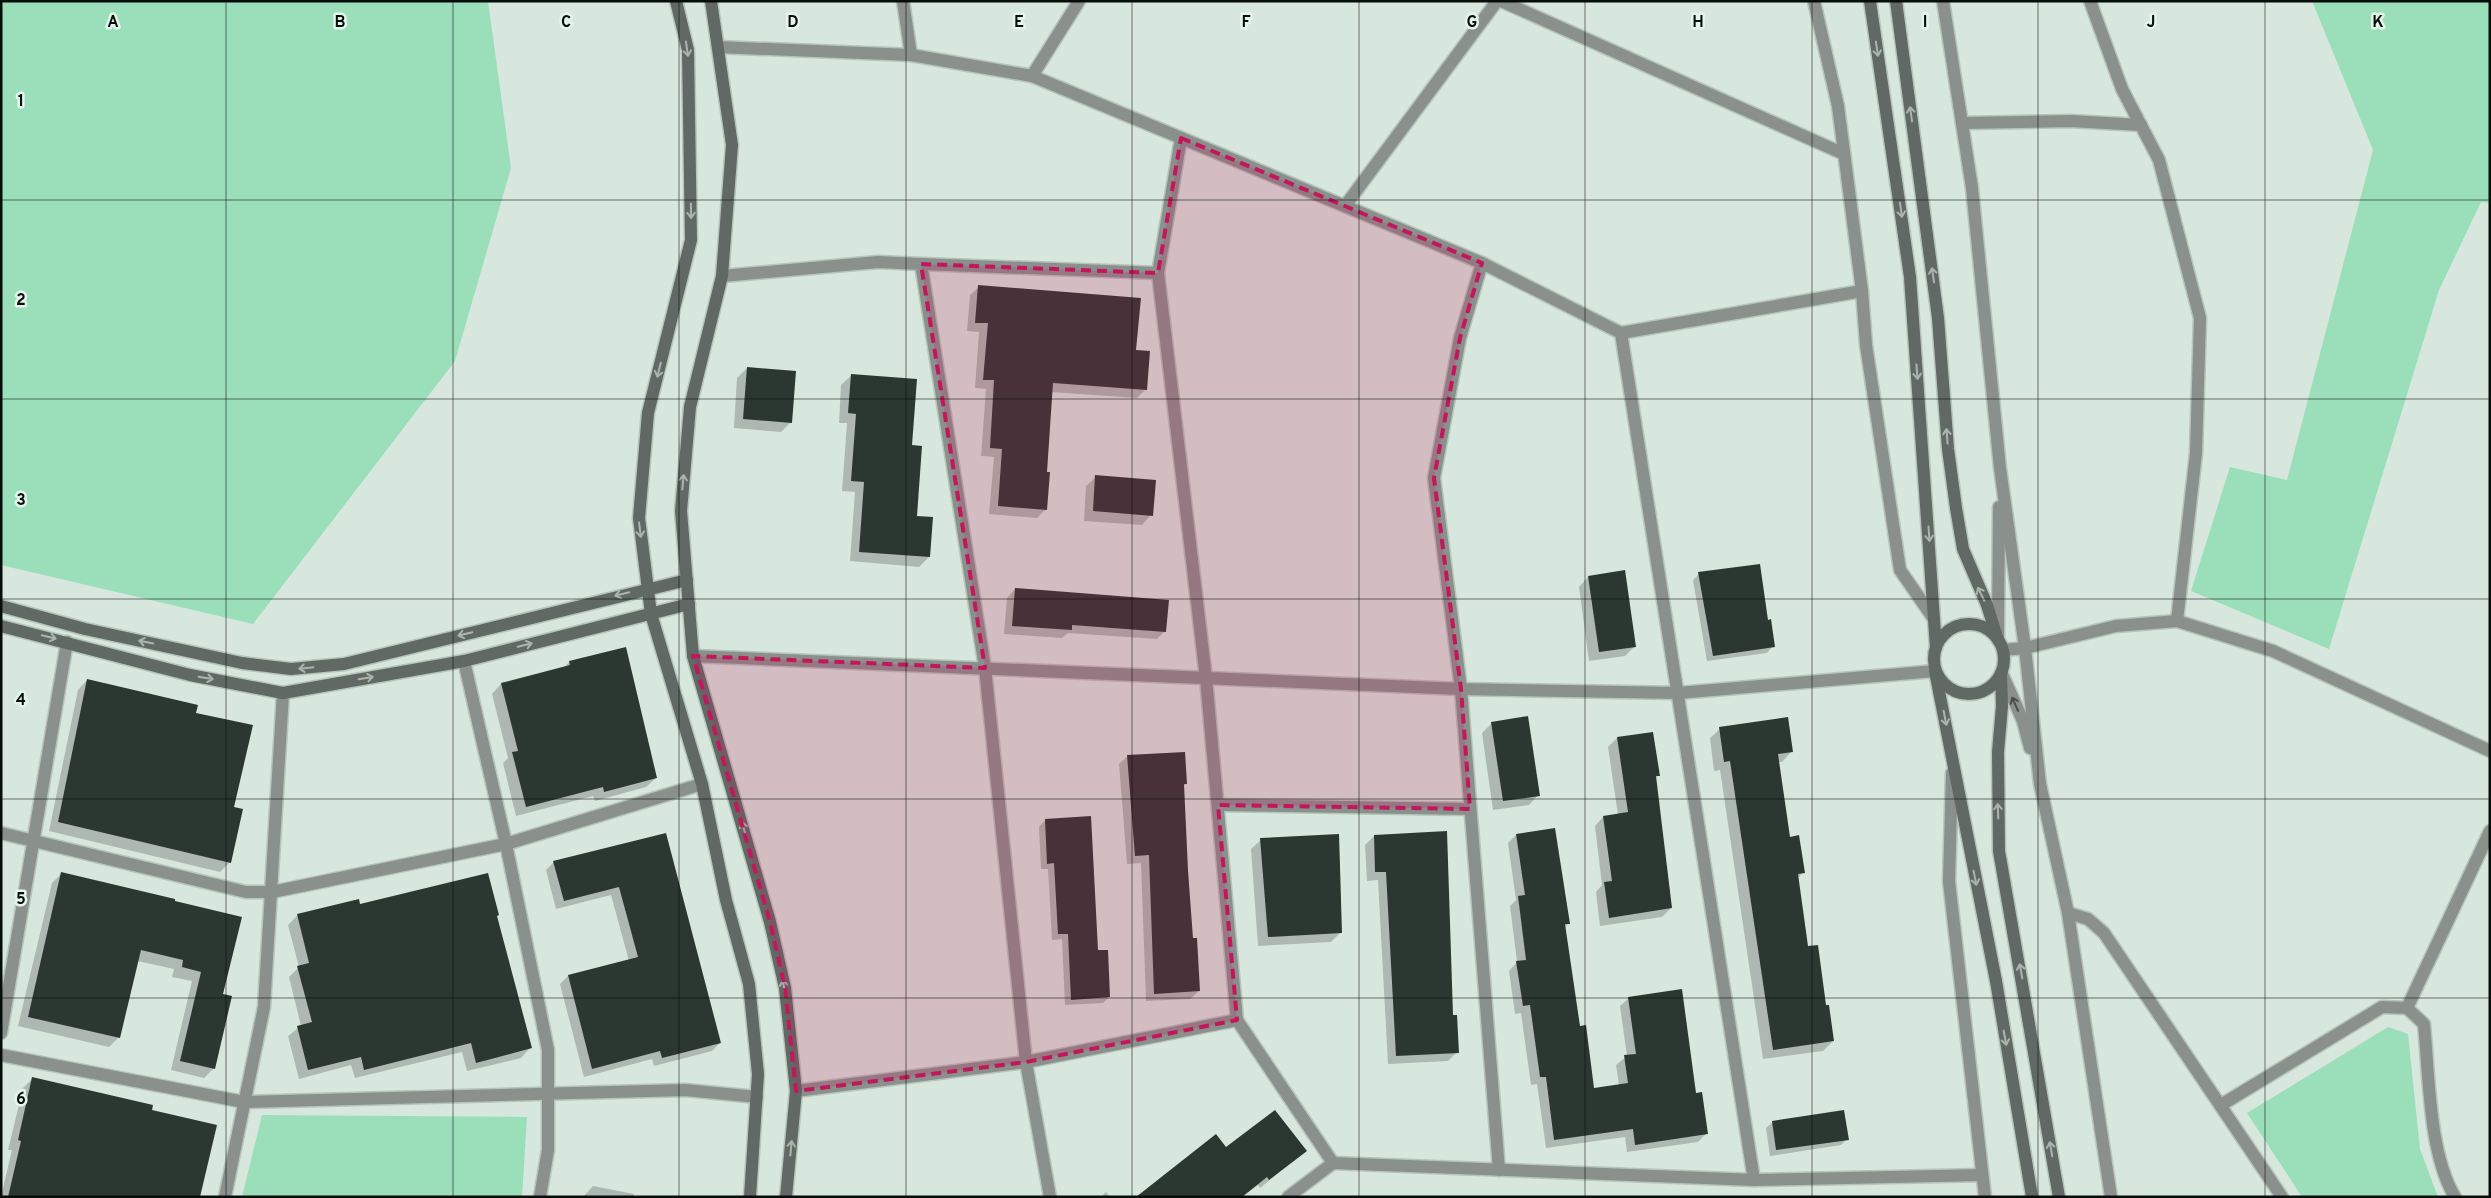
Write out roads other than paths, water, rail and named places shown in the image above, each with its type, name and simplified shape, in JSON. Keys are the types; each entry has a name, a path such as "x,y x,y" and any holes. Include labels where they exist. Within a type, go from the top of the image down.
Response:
{"street":[{"path":"676,1 688,50 691,240 648,414 639,518 651,614 702,784 726,900 749,984 758,1074 750,1197"},
{"path":"711,1 732,145 722,276 690,407 681,511 693,656 770,922 785,988 796,1091 786,1197"},
{"path":"903,1 911,55"},
{"path":"1032,76 1079,1"},
{"path":"1345,206 1497,1"},
{"path":"1501,1 1844,154"},
{"path":"1814,1 1838,106 1862,291 1866,345 1900,570 1934,620"},
{"path":"1870,1 1910,277 1936,648"},
{"path":"1896,1 1938,318 1948,449 1962,549 1987,605 2004,661 2001,673 1998,761 1999,851 2060,1197"},
{"path":"1943,1 1972,188 2000,468 2025,648 2040,784"},
{"path":"2090,1 2122,89 2159,160 2200,318 2196,453 2177,621"},
{"path":"718,47 911,55 1032,76 1482,263 1621,333 1862,291"},
{"path":"1962,123 2071,121 2141,125"},
{"path":"1181,138 1158,273 1206,678 1237,1020 1333,1163"},
{"path":"722,276 878,262 1158,273"},
{"path":"1482,263 1460,338 1434,478 1461,689 1499,1170"},
{"path":"922,264 984,668 1026,1062 1050,1197"},
{"path":"1621,333 1754,1180"},
{"path":"2000,468 2000,645"},
{"path":"1,606 94,631 242,663 291,669 344,664 648,588 687,580"},
{"path":"1,626 190,675 283,692 464,660 689,604"},
{"path":"2032,1197 1996,981 1935,670 1934,658 1941,638 1959,626 1981,626 2000,645 2025,648 2116,626 2177,621 2273,651 2490,751"},
{"path":"1,1033 67,642"},
{"path":"693,656 1461,689 1678,693 1935,670"},
{"path":"464,660 506,844 548,1050 548,1150 540,1197"},
{"path":"1935,670 1941,681 1950,689 1962,694 1974,694 1985,690 1995,683 2001,673"},
{"path":"2001,673 2023,721 2040,784 2068,913 2111,1197"},
{"path":"225,1197 264,1008 283,692"},
{"path":"1953,761 1949,881 1985,1197"},
{"path":"1,833 246,892 272,892 506,844 702,784"},
{"path":"1218,805 1470,809"},
{"path":"2407,1008 2490,831"},
{"path":"2068,913 2088,919 2104,933 2282,1197"},
{"path":"2221,1105 2382,1007 2407,1008 2424,1024 2436,1144 2445,1177 2455,1197"},
{"path":"796,1091 1026,1062 1237,1020"},
{"path":"1,1055 244,1102 685,1090 757,1097"},
{"path":"1288,1197 1333,1163 1754,1180 1982,1176"}]}
